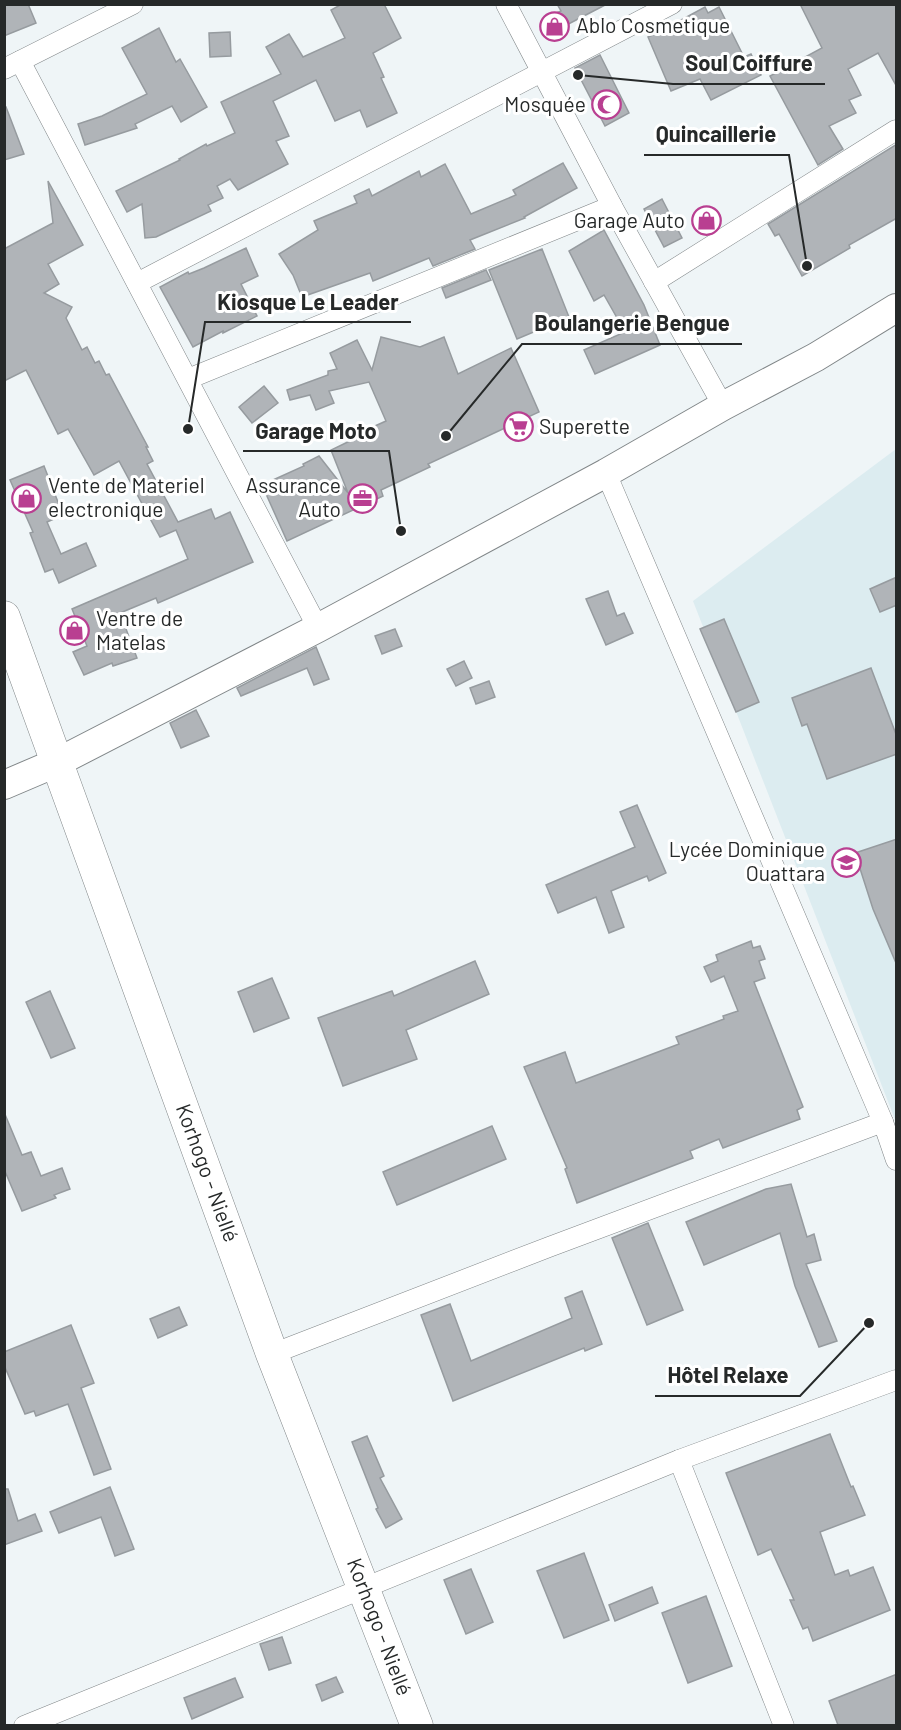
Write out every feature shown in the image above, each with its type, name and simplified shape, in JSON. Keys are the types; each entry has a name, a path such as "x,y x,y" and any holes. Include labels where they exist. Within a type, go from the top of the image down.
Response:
{"main road":[{"name":"Korhogo - Niellé","path":"4,617 272,1354 417,1725"}],"street":[{"path":"133,4 12,65 137,283 318,628"},
{"path":"506,4 612,206 723,406"},
{"path":"137,283 672,4"},
{"path":"654,282 897,130"},
{"path":"188,379 612,206"},
{"path":"4,785 57,762 318,628 816,357 897,308"},
{"path":"606,473 883,1122 897,1160"},
{"path":"272,1354 883,1122"},
{"path":"24,1725 48,1721 363,1587 679,1460 897,1380"},
{"path":"679,1460 784,1725"}],"shaded area":[{"name":"Lycée Dominique Ouattara","path":"896,449 896,1122 693,601"}],"building":[{"path":"4,4 28,4 36,23 4,36"},
{"path":"342,4 384,4 401,38 373,53 384,77 381,78 397,113 367,127 360,110 335,121 316,80 273,101 289,136 276,141 288,164 238,190 230,179 217,186 223,198 208,205 211,211 156,237 145,238 142,204 127,212 116,191 180,160 206,144 207,146 235,133 221,102 281,74 266,47 289,34 303,57 345,38 331,10"},
{"path":"557,4 607,4 555,31 547,17 561,11"},
{"path":"800,4 897,4 897,87 878,53 848,69 861,95 849,100 856,113 829,126 843,149 818,165 770,76 822,48"},
{"path":"705,7 708,13 719,7 744,57 751,54 761,75 711,100 700,79 671,91 648,37 671,27"},
{"path":"159,28 176,62 180,59 207,107 181,122 172,106 135,124 137,128 85,145 78,124 102,116 147,94 122,48"},
{"path":"230,32 231,56 210,57 209,33"},
{"path":"600,55 629,113 605,126 575,68"},
{"path":"6,107 24,154 4,160 4,108"},
{"path":"897,144 897,218 849,245 850,248 802,276 779,234 775,236 768,224"},
{"path":"563,163 577,188 525,218 470,240 475,249 433,266 429,258 373,281 370,273 302,297 293,275 279,254 318,230 314,221 357,203 354,196 369,189 372,196 419,171 421,177 445,164 471,214 516,195 513,190"},
{"path":"48,181 83,245 48,264 59,284 44,293 72,307 66,318 82,350 87,347 95,363 99,361 106,375 109,374 148,447 146,447 153,461 147,464 178,522 211,509 215,519 230,512 253,562 158,603 156,598 120,613 137,658 113,666 112,663 84,675 73,652 87,646 72,609 188,559 176,530 160,537 119,461 94,475 68,429 58,434 26,370 4,381 4,249 53,223"},
{"path":"662,199 682,238 664,247 644,209"},
{"path":"604,230 644,305 660,345 595,374 584,350 625,332 604,295 594,301 569,251"},
{"path":"246,248 258,276 241,284 257,316 193,347 160,287 188,272 189,274 204,268"},
{"path":"542,249 569,317 517,339 489,270"},
{"path":"486,270 491,280 446,298 442,288"},
{"path":"381,337 420,347 444,337 458,374 511,348 539,412 428,464 430,467 381,490 383,496 287,541 262,485 304,466 303,464 319,456 348,493 331,450 356,438 355,435 386,421 369,382 329,391 334,403 316,410 310,395 290,400 287,390 328,375 328,371 337,369 330,353 357,340 372,370"},
{"path":"264,386 278,403 252,423 239,407"},
{"path":"44,466 63,515 47,522 61,554 86,543 96,566 59,583 53,569 45,572 30,533 33,532 10,480"},
{"path":"897,577 897,605 880,612 870,589"},
{"path":"608,591 617,616 624,613 633,633 606,645 586,599"},
{"path":"724,619 759,702 736,712 700,629"},
{"path":"395,629 402,646 382,654 375,636"},
{"path":"316,647 329,679 314,685 307,668 241,696 237,688"},
{"path":"464,661 472,678 456,686 447,669"},
{"path":"871,668 897,737 897,754 827,779 807,724 802,726 792,698"},
{"path":"489,681 495,697 476,704 470,688"},
{"path":"196,710 209,736 181,748 170,723"},
{"path":"637,805 666,873 649,881 647,876 611,891 624,927 609,933 596,897 558,913 546,885 635,847 620,812"},
{"path":"897,839 896,963 873,909 855,853"},
{"path":"751,941 753,948 760,946 765,959 759,961 765,978 754,982 803,1107 797,1110 800,1119 723,1148 719,1139 690,1151 693,1158 577,1203 565,1169 567,1168 524,1067 565,1052 576,1083 679,1044 676,1037 724,1019 723,1016 738,1011 724,976 711,982 704,967 718,961 716,955"},
{"path":"475,961 489,994 406,1030 417,1059 343,1086 318,1018 392,991 394,996"},
{"path":"272,978 289,1018 254,1032 238,992"},
{"path":"50,991 75,1048 51,1058 26,1002"},
{"path":"4,1112 22,1155 31,1152 41,1176 62,1168 70,1189 54,1195 56,1198 22,1211 4,1169"},
{"path":"492,1126 506,1159 397,1205 383,1172"},
{"path":"791,1184 807,1237 814,1234 821,1260 806,1264 837,1341 819,1347 795,1286 780,1233 704,1265 686,1222 766,1189"},
{"path":"648,1223 683,1310 647,1325 612,1238"},
{"path":"582,1291 602,1344 585,1351 584,1348 453,1401 421,1315 450,1304 471,1361 572,1318 565,1298"},
{"path":"179,1307 187,1325 158,1338 150,1319"},
{"path":"71,1325 94,1383 81,1388 111,1469 94,1475 68,1404 36,1416 34,1411 25,1414 4,1365 4,1352"},
{"path":"830,1434 865,1515 820,1532 835,1575 848,1570 850,1576 873,1567 890,1610 813,1641 808,1627 803,1629 790,1600 794,1600 771,1549 758,1555 726,1473"},
{"path":"367,1436 384,1476 380,1478 402,1519 386,1528 376,1509 378,1508 352,1442"},
{"path":"110,1487 134,1549 115,1556 101,1517 59,1533 50,1512"},
{"path":"4,1489 8,1489 18,1521 35,1514 42,1531 4,1545"},
{"path":"584,1553 609,1620 564,1638 537,1571"},
{"path":"471,1569 493,1622 466,1634 444,1580"},
{"path":"652,1587 658,1603 615,1621 609,1605"},
{"path":"706,1596 732,1666 688,1683 662,1613"},
{"path":"282,1637 291,1663 269,1670 260,1644"},
{"path":"897,1674 897,1725 838,1725 829,1701"},
{"path":"336,1677 343,1692 322,1701 316,1685"},
{"path":"235,1678 243,1697 192,1719 184,1698"}],"place":[{"name":"Ablo Cosmetique","path":"555,26"},
{"name":"Soul Coiffure","path":"578,75"},
{"name":"Mosquée","path":"607,105"},
{"name":"Garage Auto","path":"706,221"},
{"name":"Quincaillerie","path":"807,266"},
{"name":"Superette","path":"518,427"},
{"name":"Kiosque Le Leader","path":"188,429"},
{"name":"Boulangerie Bengue","path":"446,436"},
{"name":"Vente de Materiel electronique","path":"27,498"},
{"name":"Assurance Auto","path":"362,498"},
{"name":"Garage Moto","path":"401,531"},
{"name":"Ventre de Matelas","path":"75,631"},
{"name":"Lycée Dominique Ouattara","path":"846,862"},
{"name":"Hôtel Relaxe","path":"869,1323"}]}
